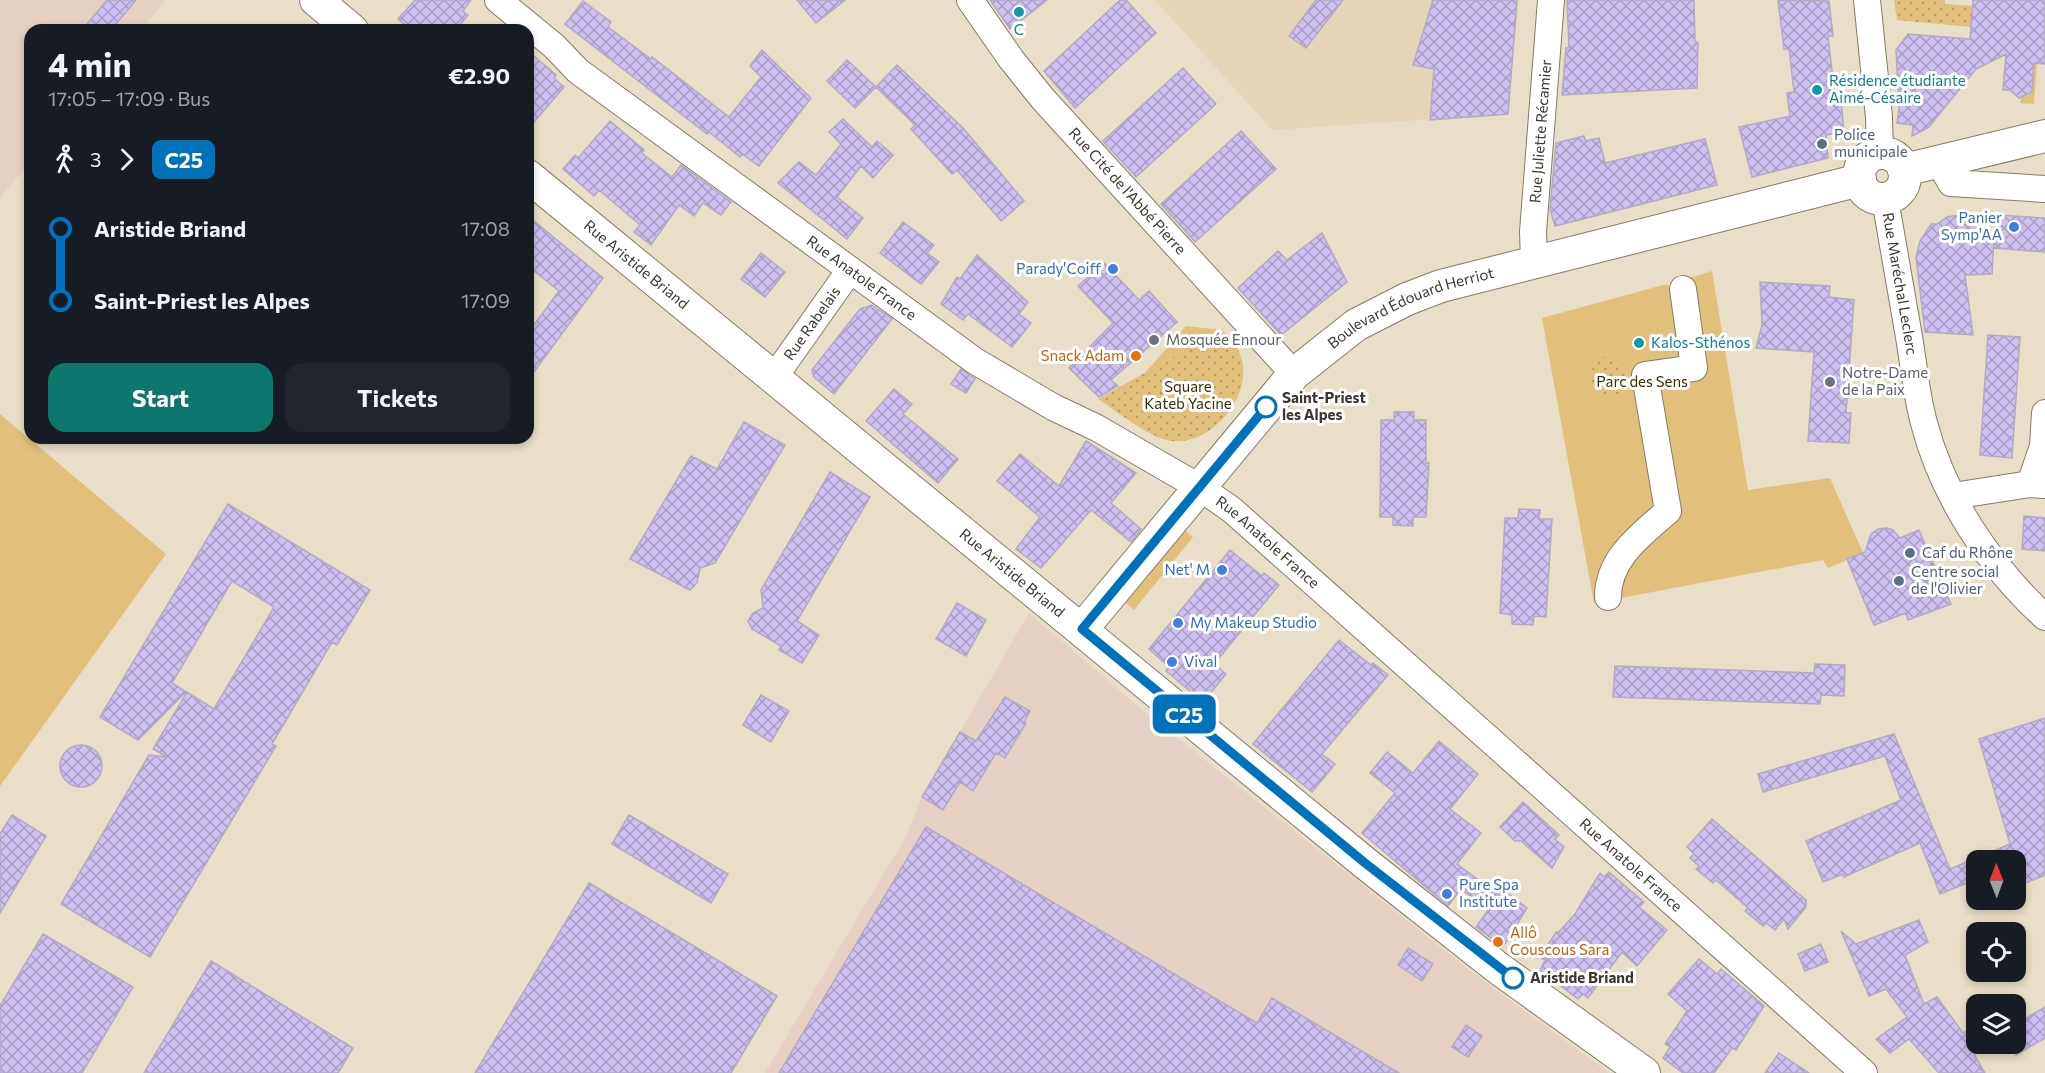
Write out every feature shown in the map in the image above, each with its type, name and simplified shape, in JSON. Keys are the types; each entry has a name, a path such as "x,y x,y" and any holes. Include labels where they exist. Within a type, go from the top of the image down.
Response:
{"main road":[{"path":"316,0 345,24"},
{"path":"1892,161 1901,188 1885,199 1869,194 1860,180 1860,171 1864,162 1892,161 1939,162 2045,136"},
{"name":"Boulevard Édouard Herriot","path":"1082,629 1294,374 1356,325 1407,299 1441,286 1860,180"},
{"name":"Rue Aristide Briand","path":"534,181 1374,870 1498,968 1644,1073"}],"street":[{"name":"Rue Anatole France","path":"498,0 527,24"},
{"name":"Rue Cité de l'Abbé Pierre","path":"970,0 1011,59 1043,99 1294,374"},
{"name":"Rue Juliette Récamier","path":"1534,261 1533,232 1551,0"},
{"path":"1867,0 1879,117 1892,161"},
{"name":"Rue Anatole France","path":"534,30 578,71 975,361 1053,407 1097,428 1199,488 1238,516 1864,1073"},
{"path":"1939,162 1951,183 2045,189"},
{"name":"Rue Maréchal Leclerc","path":"1885,199 1922,413 1936,461 1953,496 1997,567 2045,617"},
{"name":"Rue Rabelais","path":"773,379 850,270"},
{"path":"1608,597 1608,580 1629,544 1668,511 1646,375 1694,368 1683,289"},
{"path":"1953,496 2037,484 2045,413"}],"shaded area":[{"path":"0,0 166,0 146,24 24,24 24,169 0,198"},
{"path":"1155,0 1519,0 1508,114 1272,130"},
{"path":"1029,613 1147,714 1469,970 1609,1073 765,1073 905,838 922,797"}],"green space":[{"path":"1894,0 1945,0 1945,4 1972,6 1971,27 1897,20"},
{"path":"2028,63 2037,63 2034,104 2020,103 2021,98 2032,93 2033,77"},
{"name":"Parc des Sens","path":"1712,271 1748,490 1830,478 1863,553 1828,568 1823,560 1594,603 1542,318 1667,284 1672,290 1692,288 1690,278"},
{"path":"1186,326 1222,330 1145,373"},
{"name":"Square Kateb Yacine","path":"1222,330 1240,353 1243,372 1241,387 1226,416 1201,435 1186,440 1162,439 1143,430 1098,399"},
{"path":"1608,357 1622,363 1628,377 1622,391 1608,397 1594,391 1588,377 1594,363"},
{"path":"0,414 24,434 24,444 36,444 166,554 0,786"},
{"path":"1182,528 1193,537 1134,610 1123,601"}],"building":[{"path":"107,0 136,0 116,24 87,24"},
{"path":"415,0 471,0 463,11 468,15 461,24 403,24 398,19"},
{"path":"797,0 845,0 816,23"},
{"name":"C","path":"990,0 1047,0 1010,29"},
{"path":"1120,0 1126,0 1156,33 1075,108 1044,71"},
{"path":"1316,0 1343,0 1306,48 1289,36"},
{"path":"1433,0 1517,0 1508,114 1430,120 1434,69 1413,65"},
{"path":"1567,0 1694,0 1695,42 1698,42 1697,88 1562,95 1566,48 1569,48"},
{"name":"Résidence étudiante Aimé-Césaire","path":"1778,0 1829,1 1833,36 1828,36 1834,88 1840,88 1844,132 1826,135 1828,158 1752,177 1739,127 1790,116 1787,93 1794,92 1789,49 1784,49"},
{"path":"1973,0 2045,0 2045,64 2034,63 2032,92 2019,98 2010,90 2003,90 2006,54 1976,69 1928,128 1912,136 1913,125 1897,123 1899,109 1896,50 1908,34 1970,39"},
{"path":"583,1 611,22 608,27 651,59 652,57 729,117 761,77 750,66 762,50 811,98 759,166 742,154 740,157 709,132 707,134 565,24"},
{"path":"534,56 556,75 554,78 564,87 534,122"},
{"path":"847,60 876,87 855,108 827,81"},
{"path":"897,65 964,129 1024,201 1001,221 957,170 952,174 911,129 915,125 876,87"},
{"path":"1183,68 1216,104 1136,177 1103,141"},
{"path":"843,119 872,147 877,141 893,155 873,178 861,166 837,197 863,218 847,239 778,183 799,162 816,175 841,144 829,132"},
{"path":"610,121 644,150 642,153 672,177 681,165 731,202 721,215 703,203 694,216 679,205 651,245 634,232 640,225 599,190 594,196 563,169 575,155 578,158"},
{"path":"1241,131 1276,169 1195,242 1161,204"},
{"path":"1584,136 1586,141 1599,138 1605,163 1705,139 1717,185 1555,226 1550,209 1556,143"},
{"path":"1959,215 1970,219 1994,238 1992,274 1965,275 1973,335 1925,332 1916,257 1920,241 1931,224 1937,224 1947,217"},
{"path":"1996,215 2045,218 2045,252 1994,248"},
{"path":"534,221 603,278 534,372 534,325 559,291 534,271"},
{"path":"903,222 934,245 927,253 939,262 921,284 880,253"},
{"path":"1322,233 1347,282 1281,335 1238,288 1278,251 1287,260"},
{"path":"761,253 785,272 765,297 741,279"},
{"path":"977,255 1028,302 1019,314 1031,323 1012,347 968,314 963,320 941,304 957,277 960,279"},
{"path":"1104,263 1139,300 1149,291 1177,322 1111,380 1118,386 1099,397 1069,368 1113,323 1078,286"},
{"name":"Notre-Dame de la Paix","path":"1760,282 1830,286 1829,297 1854,300 1846,413 1851,413 1849,443 1808,441 1814,352 1756,348 1762,325"},
{"path":"872,305 892,319 834,394 814,377 812,370 860,309"},
{"path":"1988,335 2020,337 2012,458 1980,455"},
{"path":"961,369 975,379 966,393 951,384"},
{"path":"894,389 912,404 903,414 958,459 938,483 866,421"},
{"path":"1394,412 1414,412 1414,420 1426,420 1426,463 1429,463 1426,517 1413,517 1413,526 1393,525 1393,517 1380,517 1381,420 1394,420"},
{"path":"744,422 785,445 715,563 700,568 697,583 690,590 630,559 691,456 717,469"},
{"path":"1086,441 1136,473 1111,503 1141,529 1131,542 1091,510 1041,568 1016,549 1040,517 997,481 1020,454 1059,486"},
{"path":"830,472 870,497 797,621 819,635 802,663 779,650 781,646 752,629 748,621 753,613 763,608 761,590"},
{"path":"228,504 370,590 337,645 332,642 272,744 276,746 150,957 61,904 149,755 167,757 153,749 187,692 214,709 274,607 232,581 172,683 186,692 138,740 100,717"},
{"path":"1519,509 1540,510 1539,519 1552,519 1546,617 1534,616 1533,625 1512,624 1512,615 1500,613 1505,518 1518,518"},
{"path":"2024,516 2045,518 2045,551 2022,549"},
{"name":"Centre social de l'Olivier","path":"1878,529 1893,530 1900,538 1919,530 1951,604 1908,620 1906,613 1874,625 1847,559 1865,552 1871,534"},
{"path":"1230,550 1262,576 1264,573 1279,585 1214,664 1226,674 1203,702 1166,671 1169,667 1149,649"},
{"path":"957,603 986,620 966,656 936,639"},
{"path":"1339,640 1388,675 1322,754 1335,764 1312,792 1253,744"},
{"path":"1815,664 1845,665 1844,696 1821,695 1820,704 1613,697 1615,666 1814,673"},
{"path":"761,695 789,711 771,742 743,725"},
{"path":"1005,697 1030,711 1024,722 1026,723 1005,758 996,753 973,791 960,782 943,810 922,797 960,732 976,741"},
{"path":"2045,718 2045,875 2026,883 2026,850 1996,850 2010,844 1979,739"},
{"path":"1894,734 1950,869 1966,862 1966,883 1940,894 1920,843 1844,877 1843,874 1823,882 1806,841 1901,800 1885,756 1763,792 1758,774"},
{"path":"1439,741 1478,774 1450,809 1481,833 1457,864 1499,895 1503,890 1527,908 1503,947 1476,927 1488,910 1461,889 1448,906 1362,833 1395,793 1370,773 1387,752 1413,773"},
{"path":"81,745 89,746 96,751 101,758 101,774 96,781 89,786 81,787 73,786 66,781 61,774 60,766 61,758 66,751 73,746"},
{"path":"1523,802 1559,835 1555,839 1564,847 1552,868 1521,841 1515,841 1500,827"},
{"path":"12,815 46,836 0,913 0,834"},
{"path":"629,815 728,874 711,903 612,844"},
{"path":"1712,819 1806,900 1806,907 1788,929 1784,919 1775,930 1766,923 1763,926 1745,911 1748,908 1716,880 1713,883 1696,869 1699,866 1690,858 1694,854 1687,847"},
{"path":"926,827 1257,1023 1272,998 1399,1073 779,1073"},
{"path":"1609,872 1644,902 1639,907 1667,930 1637,966 1622,952 1588,998 1583,994 1578,999 1540,970 1545,960 1540,957 1556,932 1558,933 1575,914 1600,873 1604,877"},
{"path":"589,883 777,996 731,1073 475,1073"},
{"path":"1919,920 1928,942 1905,955 1924,1004 1937,997 1963,1033 1966,1032 1966,1054 1975,1054 1985,1073 1939,1073 1909,1039 1890,1053 1876,1039 1907,1017 1886,989 1869,996 1841,931 1856,944"},
{"path":"43,934 133,987 82,1073 0,1073 0,1006"},
{"path":"1821,944 1828,962 1805,971 1798,954"},
{"path":"1408,948 1433,964 1422,981 1398,965"},
{"path":"1699,959 1717,974 1721,969 1764,1006 1736,1050 1732,1048 1714,1073 1683,1073 1663,1058 1670,1047 1665,1044 1687,1011 1668,994"},
{"path":"211,961 353,1048 338,1073 144,1073"},
{"path":"2045,1007 2045,1038 2026,1049 2026,1018"},
{"path":"1466,1025 1482,1036 1468,1057 1452,1047"},
{"path":"1779,1053 1809,1073 1765,1073"}],"bus line":[{"name":"C25","path":"1266,407 1082,629 1365,863 1513,978"}],"place":[{"name":"C","path":"1019,12"},
{"name":"Résidence étudiante Aimé-Césaire","path":"1817,90"},
{"name":"Police municipale","path":"1822,144"},
{"name":"Panier Symp'AA","path":"2014,227"},
{"name":"Parady'Coiff","path":"1113,269"},
{"name":"Mosquée Ennour","path":"1154,340"},
{"name":"Kalos-Sthénos","path":"1639,343"},
{"name":"Snack Adam","path":"1136,356"},
{"name":"Notre-Dame de la Paix","path":"1830,382"},
{"name":"Saint-Priest les Alpes","path":"1266,407"},
{"name":"Caf du Rhône","path":"1910,553"},
{"name":"Net' M","path":"1222,570"},
{"name":"Centre social de l'Olivier","path":"1899,581"},
{"name":"My Makeup Studio","path":"1178,623"},
{"name":"Vival","path":"1172,662"},
{"name":"Pure Spa Institute","path":"1447,894"},
{"name":"Allô Couscous Sara","path":"1498,942"},
{"name":"Aristide Briand","path":"1513,978"}]}
